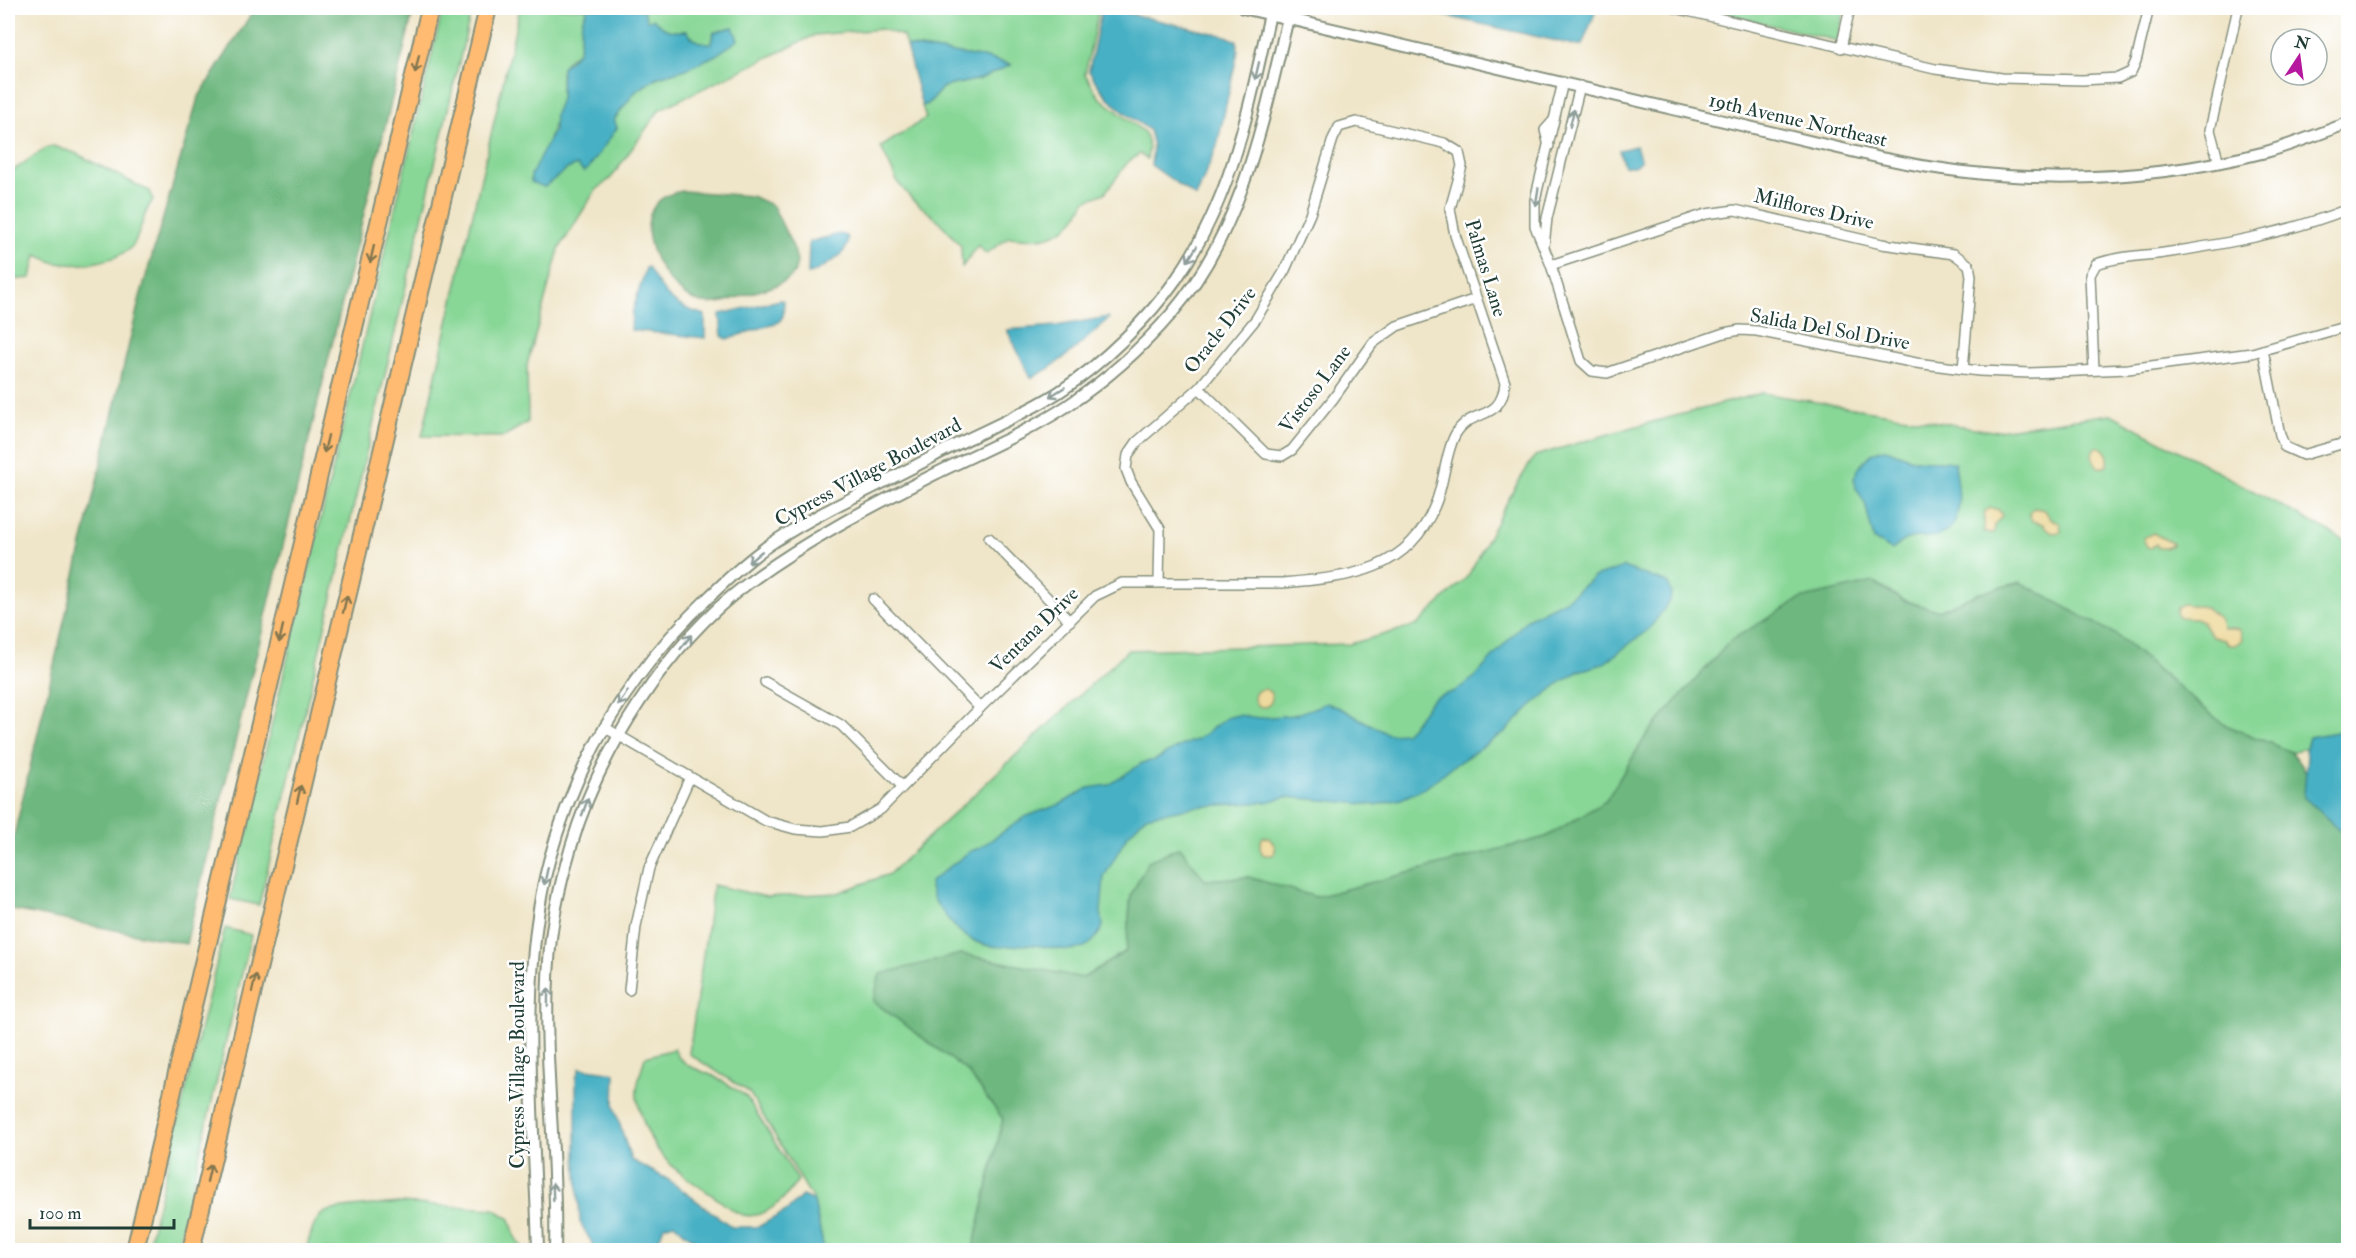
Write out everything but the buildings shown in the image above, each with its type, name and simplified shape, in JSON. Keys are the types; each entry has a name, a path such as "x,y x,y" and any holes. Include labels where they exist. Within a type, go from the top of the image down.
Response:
{"highway":[{"path":"135,1251 430,8"},
{"path":"191,1251 488,8"}],"street":[{"name":"19th Avenue Northeast","path":"1243,8 1290,13 1563,82 1881,158 1965,174 2034,178 2103,178 2158,173 2219,163 2269,151 2349,123"},
{"path":"1675,8 1935,69 2002,78 2082,81 2118,78 2131,72 2136,61 2149,8"},
{"path":"1841,48 1851,8"},
{"path":"2219,163 2210,130 2238,8"},
{"name":"Cypress Village Boulevard","path":"538,1251 531,1001 537,921 549,861 566,808 576,781 604,727 635,679 681,624 723,583 771,543 824,512 1060,391 1120,343 1148,314 1176,279 1216,210 1242,137 1271,11"},
{"name":"Cypress Village Boulevard","path":"555,1251 547,1001 549,959 557,899 572,844 591,792 619,735 653,684 698,627 744,586 801,546 1067,406 1112,373 1175,310 1213,252 1232,214 1258,142 1290,13"},
{"name":"Salida Del Sol Drive","path":"1563,82 1555,119 1545,130 1549,146 1536,200 1535,226 1551,265 1581,361 1592,371 1607,373 1724,333 1740,330 1780,334 1872,356 1916,363 1963,369 2030,373 2128,369 2263,350 2349,326"},
{"name":"Salida Del Sol Drive","path":"1544,248 1547,218 1580,86"},
{"name":"Oracle Drive","path":"1159,582 1160,529 1131,482 1126,469 1128,455 1137,442 1199,388 1257,319 1285,270 1310,214 1333,139 1339,127 1356,122 1389,130"},
{"name":"Palmas Lane","path":"1389,130 1444,142 1459,152 1462,166 1450,209 1455,235 1505,383 1504,396"},
{"path":"1549,146 1564,149"},
{"path":"1544,164 1560,168"},
{"path":"2094,370 2090,275 2096,264 2113,258 2164,253 2283,231 2349,209"},
{"name":"Milflores Drive","path":"1551,265 1706,214 1735,210 1882,244 1954,254 1969,265 1971,276 1963,369"},
{"name":"Vistoso Lane","path":"1199,388 1266,454 1282,456 1292,450 1333,399 1373,343 1397,326 1476,299"},
{"path":"2263,350 2280,435 2285,447 2303,455 2349,442"},
{"name":"Ventana Drive","path":"604,727 766,821 795,829 823,831 850,827 881,809 1095,596 1122,583 1294,582 1371,569 1395,557 1412,545 1436,504 1455,435 1468,420 1495,409 1504,396"},
{"path":"990,538 1070,621"},
{"path":"873,599 980,708"},
{"path":"765,682 841,725 902,786"},
{"path":"629,990 636,926 649,868 690,777"}],"green space":[{"path":"255,8 414,8 186,944 8,909 8,861 140,297 198,98"},
{"path":"443,8 472,8 259,905 230,899"},
{"path":"520,8 588,8 582,21 579,51 562,68 561,101 545,151 538,183 544,186 577,164 584,172 617,128 614,120 635,92 658,77 686,69 737,40 733,27 714,32 711,44 700,42 687,31 669,30 654,20 647,20 643,9 636,8 1099,9 1085,74 1099,97 1145,133 1149,147 1147,159 1140,154 1128,162 1105,193 1085,201 1079,213 1064,229 1044,237 1009,237 986,254 978,245 962,267 961,246 939,221 912,199 898,183 881,147 926,118 922,106 928,104 943,87 980,79 1010,64 987,58 906,46 903,36 881,29 815,35 660,109 611,178 595,191 559,249 527,365 528,422 503,437 422,436"},
{"path":"1698,8 1845,8 1838,41"},
{"path":"53,146 75,153 150,191 153,200 135,242 121,254 100,262 76,264 54,262 36,255 31,278 8,280 8,174 46,148"},
{"path":"683,191 752,196 773,206 794,249 797,262 794,274 772,287 718,303 699,302 683,294 669,280 658,263 650,245 648,226 652,210 663,198"},
{"path":"1762,393 1992,431 2111,414 2348,542 2348,735 2291,752 2223,724 2115,634 1979,593 1939,611 1902,600 1873,582 1647,734 1606,801 1546,837 1316,897 1248,877 1205,880 1131,895 1126,951 1083,978 961,954 873,1001 967,1071 1003,1119 973,1250 824,1250 814,1201 749,1092 689,1054 713,885 767,897 838,893 889,874 1128,650 1350,644 1417,625 1468,576 1514,489 1535,456"},
{"path":"1873,582 1902,600 1939,611 1979,593 2020,582 2115,634 2223,724 2291,752 2306,772 2304,797 2348,833 2348,1250 973,1250 1003,1119 967,1071 873,1001 880,974 961,954 1083,978 1126,951 1131,895 1148,861 1180,847 1205,880 1248,877 1316,897 1546,837 1606,801 1647,734 1731,640 1800,599"},
{"path":"225,928 251,935 177,1250 147,1250"},
{"path":"674,1049 678,1057 689,1066 716,1077 746,1096 798,1180 782,1200 768,1211 752,1216 734,1211 672,1166 654,1144 641,1115 637,1097 638,1083 645,1057"},
{"path":"399,1203 494,1209 510,1219 515,1237 524,1250 306,1250 315,1224 324,1213 349,1207"}],"sand":[{"path":"2099,447 2106,452 2108,458 2108,464 2101,468 2097,466 2092,457 2093,450"},
{"path":"1991,508 1999,510 2002,516 1995,524 1994,532 1990,534 1984,532 1984,518 1985,511"},
{"path":"2034,508 2045,510 2050,519 2060,523 2061,532 2052,533 2043,524 2032,521 2029,513"},
{"path":"2153,533 2172,545 2166,548 2158,548 2156,544 2151,548 2147,547 2143,538"},
{"path":"2183,604 2205,607 2219,618 2223,628 2240,630 2242,640 2235,645 2229,645 2224,639 2212,637 2202,621 2196,618 2179,617 2176,613 2177,608"},
{"path":"1259,689 1267,689 1272,694 1270,705 1259,707 1254,702 1254,694"},
{"path":"1263,837 1269,838 1275,846 1273,855 1264,855 1261,851 1260,844"}],"water":[{"path":"588,8 643,9 647,20 654,19 669,30 687,31 694,39 703,43 711,43 714,32 733,27 738,40 716,55 686,69 657,77 635,92 614,119 617,128 588,169 584,172 577,165 567,169 544,187 531,182 531,175 554,130 555,114 561,99 562,68 579,51 582,21"},
{"path":"1105,8 1226,36 1237,41 1238,51 1217,146 1196,197 1151,165 1153,146 1149,130 1115,104 1089,71 1101,13"},
{"path":"1411,8 1597,8 1582,45 1574,45"},
{"path":"906,46 987,58 1011,65 980,79 943,87 928,104 922,106"},
{"path":"1636,146 1641,161 1634,166 1624,166 1619,150"},
{"path":"839,234 847,236 846,248 837,258 808,274 809,242"},
{"path":"648,267 659,285 677,304 705,315 705,338 631,330 632,313"},
{"path":"784,301 783,316 779,322 727,339 722,336 720,314"},
{"path":"1108,317 1072,351 1051,367 1031,378 1007,330 1056,326"},
{"path":"1885,449 1917,460 1955,463 1959,506 1953,525 1946,532 1936,536 1908,539 1892,550 1874,540 1865,503 1856,488 1854,478 1866,459 1874,452"},
{"path":"1623,567 1668,583 1671,593 1670,601 1649,629 1603,664 1579,671 1561,682 1531,706 1505,732 1453,766 1425,788 1401,799 1376,805 1287,797 1266,802 1193,807 1146,816 1127,836 1104,877 1101,912 1103,926 1089,944 1081,948 1072,950 1028,945 1003,947 985,945 963,934 934,900 930,882 969,852 979,848 1027,816 1061,804 1088,788 1109,785 1142,763 1155,760 1198,739 1226,718 1238,715 1259,718 1294,715 1327,703 1388,734 1405,733 1436,697 1455,691 1475,677 1527,619 1567,599 1594,577"},
{"path":"2348,730 2348,834 2342,832 2304,797 2307,755 2305,751 2309,737"},
{"path":"580,1068 615,1073 614,1106 631,1160 667,1179 732,1227 758,1227 788,1210 802,1196 814,1201 824,1250 716,1250 687,1235 674,1223 664,1226 655,1250 596,1250 580,1222 576,1156 576,1078"}]}
